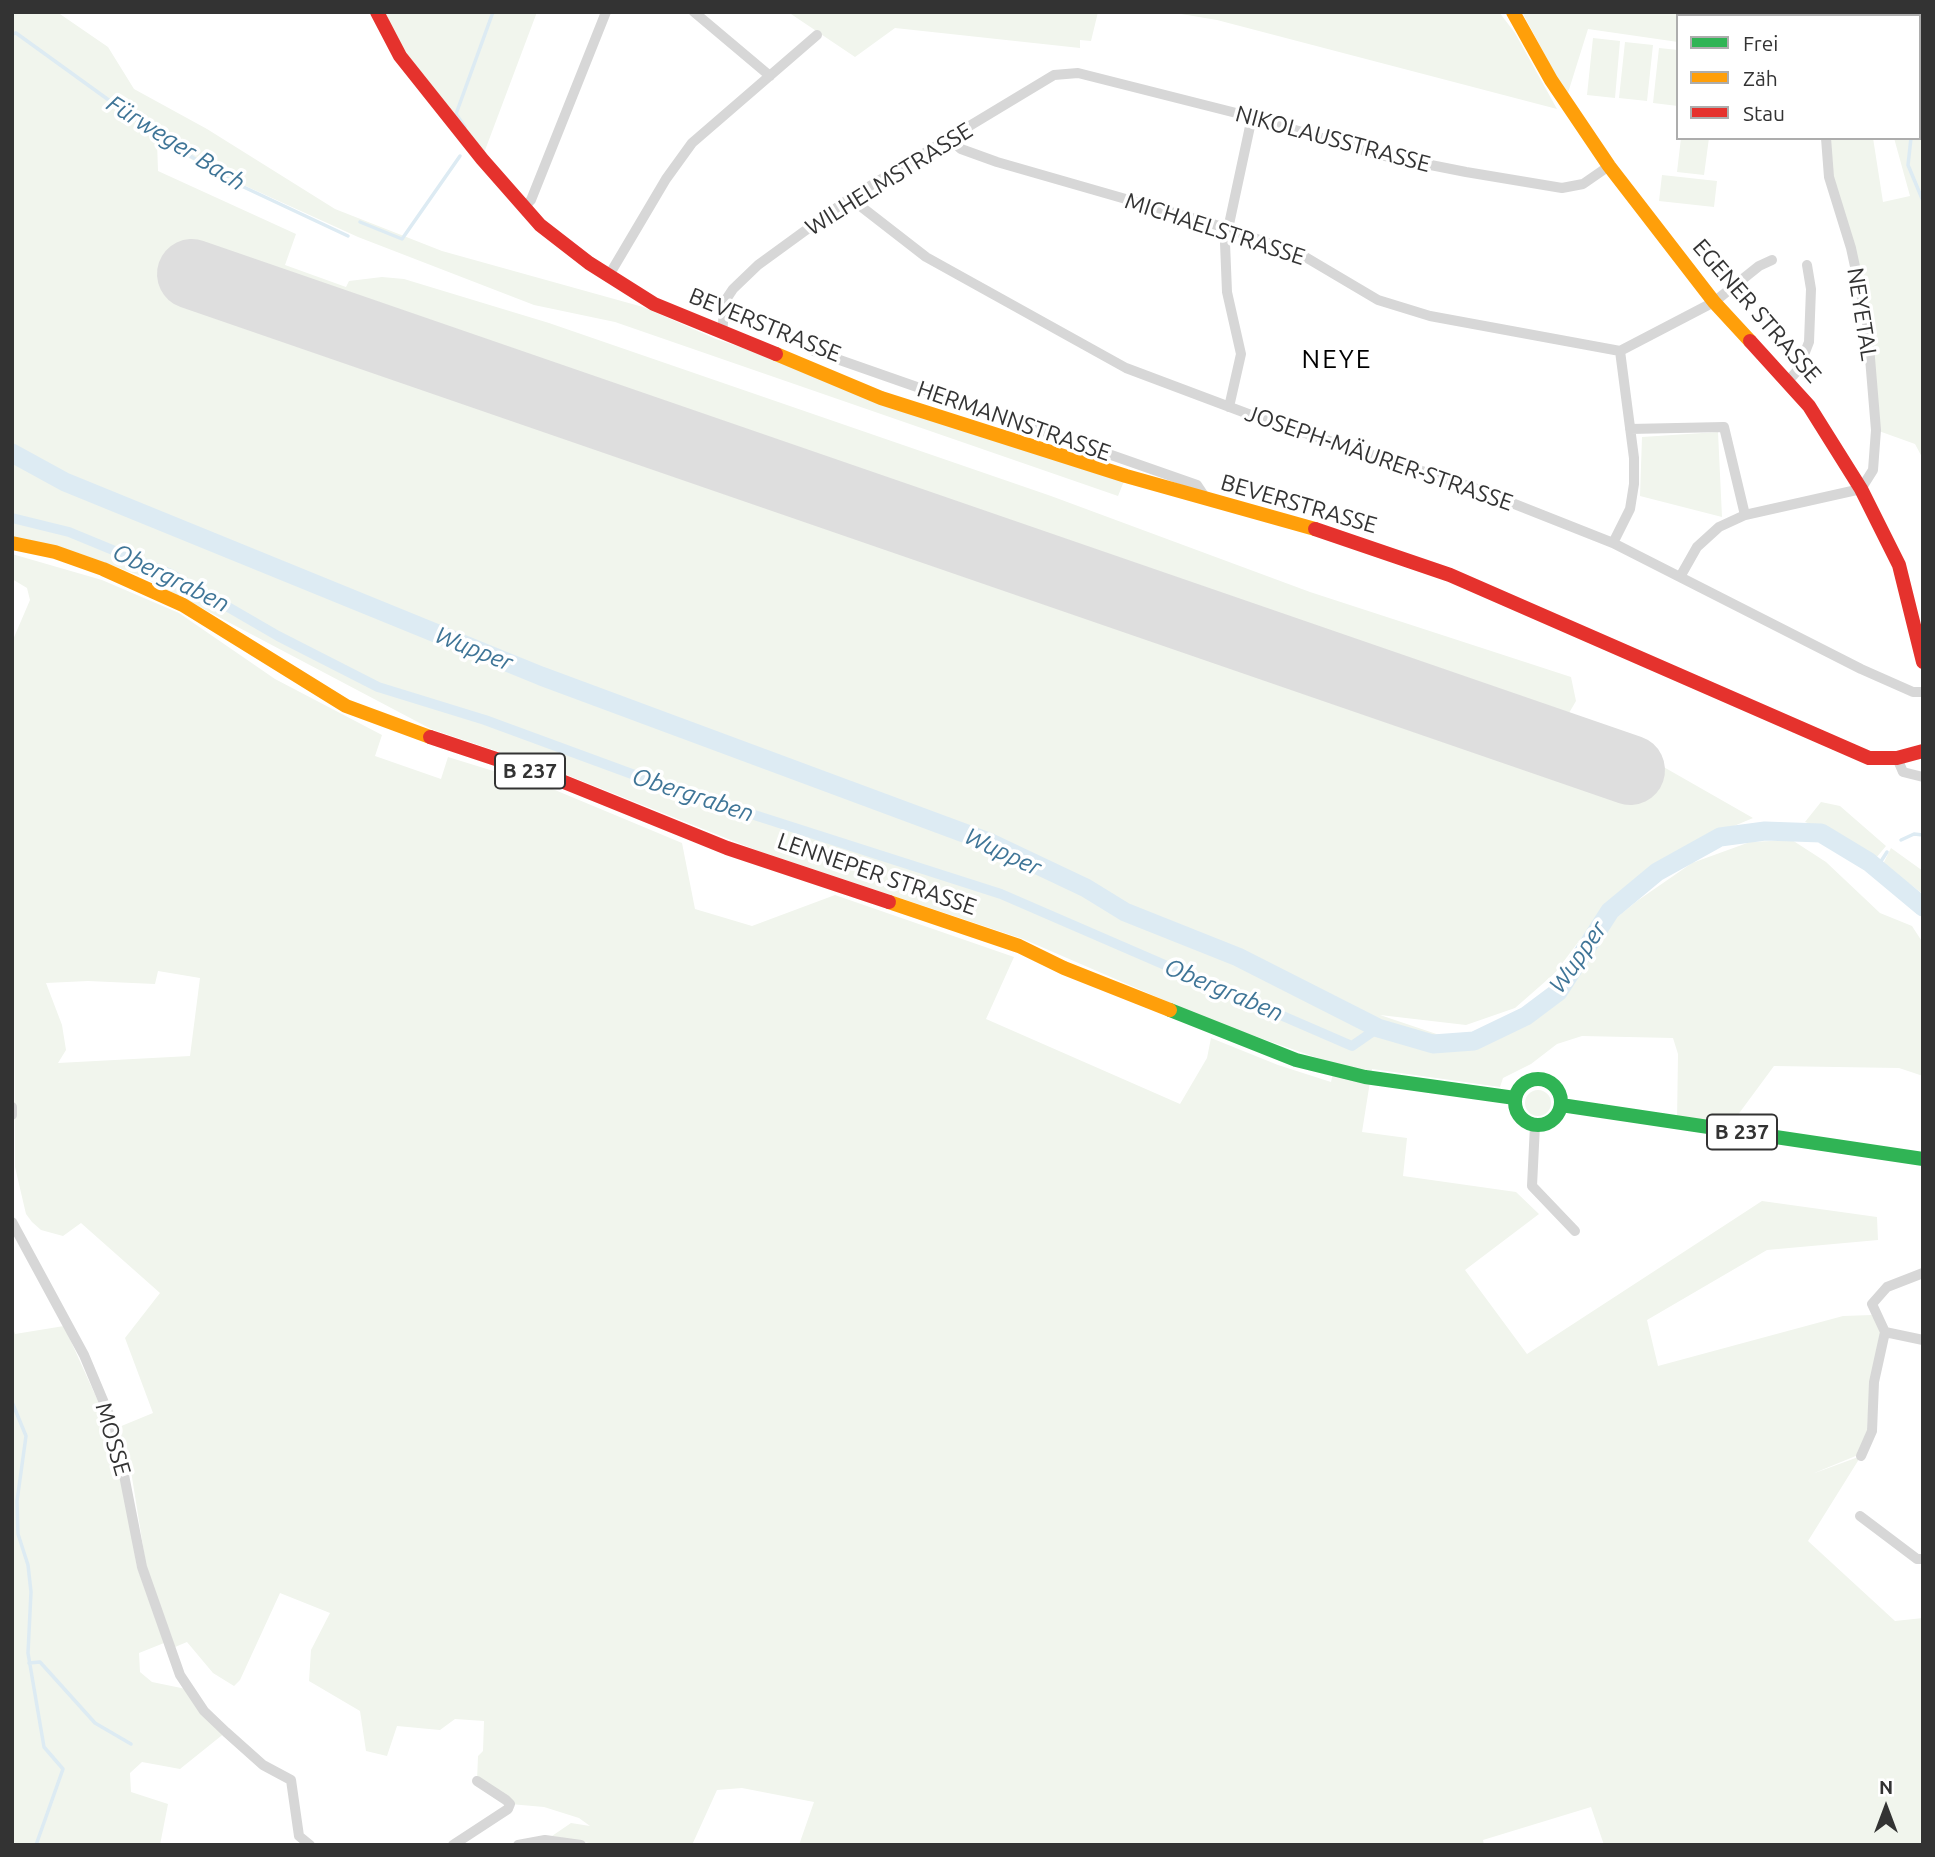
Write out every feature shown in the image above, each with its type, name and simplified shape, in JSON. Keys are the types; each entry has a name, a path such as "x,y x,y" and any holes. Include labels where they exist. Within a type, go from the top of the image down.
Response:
{"street":[{"name":"BEVERSTRASSE","path":"377,12 400,56 540,225 608,276 654,304 881,398 1207,500 1325,531 1450,575 1869,758 1897,758 1923,751"},
{"path":"524,207 531,200 606,12"},
{"path":"694,12 770,76"},
{"name":"EGENER STRASSE","path":"1513,12 1557,88 1609,166 1714,302 1809,406 1861,489 1899,565 1923,662"},
{"path":"608,276 666,179 692,143 817,35"},
{"name":"NIKOLAUSSTRASSE","path":"1054,75 1078,73 1252,117 1379,155 1563,188 1583,184 1609,166"},
{"name":"WILHELMSTRASSE","path":"722,333 725,301 733,289 758,265 850,198 923,152 951,140 1054,75"},
{"path":"1229,407 1241,354 1225,267 1225,243 1252,117"},
{"name":"MICHAELSTRASSE","path":"951,140 961,149 997,162 1230,229 1307,258 1378,300 1430,316 1620,351"},
{"name":"NEYETAL","path":"1826,140 1829,177 1851,247 1867,322 1876,430 1873,470 1861,489"},
{"name":"JOSEPH-MÄURER-STRASSE","path":"850,198 926,257 969,284 1071,335 1126,368 1229,407 1474,488 1613,544 1918,692"},
{"path":"1613,544 1630,509 1634,484 1620,351 1714,302 1759,266 1772,260"},
{"path":"1787,382 1798,370 1809,342 1811,289 1807,265"},
{"name":"HERMANNSTRASSE","path":"814,351 1197,485 1207,500"},
{"path":"1630,429 1724,427 1745,515"},
{"path":"1680,577 1697,547 1719,527 1745,515 1861,489"},
{"name":"LENNEPER STRASSE","path":"12,543 67,556 183,605 335,699 391,724 559,780 727,848 1019,946 1064,968 1296,1060 1365,1077 1515,1098"},
{"path":"1897,758 1903,772 1923,777"},
{"path":"1541,1079 1559,1091 1561,1105 1549,1123 1535,1125 1522,1118 1515,1098 1524,1083 1541,1079"},
{"name":"B 237","path":"1561,1105 1923,1159"},
{"path":"12,1107 12,1115"},
{"path":"1535,1125 1532,1186 1575,1231"},
{"name":"MOSSE","path":"12,1222 84,1355 115,1429 136,1545 186,1689 218,1725 263,1765 291,1780 299,1836 310,1845"},
{"path":"1861,1456 1872,1431 1874,1382 1885,1332 1872,1304 1887,1287 1923,1273"},
{"path":"1885,1332 1923,1340"},
{"path":"1860,1516 1917,1559 1923,1559"},
{"path":"453,1845 508,1809 510,1804 477,1781"},
{"path":"518,1845 545,1840 581,1845"}],"shaded area":[{"path":"12,12 57,12 108,47 134,89 207,129 335,209 442,251 643,307 716,339 1126,476 1118,496 615,322 534,305 358,237 217,173 157,141 158,171 296,234 285,265 346,287 349,281 382,277 404,279 549,323 1051,496 1310,592 1571,677 1576,701 1569,713 1753,818 1689,845 1636,878 1606,905 1555,973 1515,1008 1466,1025 1380,1015 1475,1047 1533,1013 1565,985 1589,940 1637,901 1692,863 1750,842 1792,840 1826,862 1880,913 1912,926 1923,943 1923,1076 1899,1068 1774,1066 1726,1131 1677,1122 1678,1054 1673,1038 1582,1036 1557,1044 1531,1064 1503,1078 1500,1087 1372,1069 1362,1132 1407,1138 1403,1176 1516,1192 1539,1214 1465,1270 1527,1354 1762,1201 1877,1217 1878,1240 1767,1250 1647,1320 1658,1366 1843,1316 1872,1315 1881,1332 1870,1382 1867,1432 1858,1455 1812,1474 1861,1456 1808,1541 1895,1621 1923,1618 1923,1845 1604,1845 1591,1807 1483,1840 1484,1845 799,1845 814,1802 742,1788 717,1790 692,1845 600,1845 552,1836 571,1823 590,1826 579,1818 544,1807 510,1804 477,1781 478,1756 483,1751 484,1721 455,1719 440,1730 397,1726 387,1756 366,1751 360,1711 309,1681 311,1650 330,1613 280,1593 240,1680 234,1686 213,1673 187,1642 175,1647 146,1565 131,1471 119,1427 153,1413 125,1338 160,1293 81,1223 63,1236 41,1230 26,1214 15,1167 12,642 30,600 27,588 12,579 12,554 102,580 179,613 275,679 382,735 375,756 441,779 448,757 555,790 682,843 695,909 752,926 835,895 1014,957 986,1019 1180,1104 1207,1058 1211,1038 1278,1065 1331,1082 1335,1064 1217,1023 1023,939 756,850 562,773 431,729 141,576 81,554 12,537","holes":["158,971 200,978 190,1056 58,1063 66,1050 62,1025 46,983 88,981 155,984"]},
{"path":"383,12 537,12 484,153 405,51"},
{"path":"788,12 1098,12 1091,41 1080,40 1080,48 895,28 855,57"},
{"path":"1169,12 1499,12 1515,33 1557,109 1217,20"},
{"path":"1522,12 1742,12 1676,14 1676,42 1588,29 1567,96"},
{"path":"1880,12 1923,12 1923,459 1915,444 1876,430 1867,322 1838,209 1826,140 1873,140 1883,202 1910,196 1895,140 1921,140 1921,14"},
{"path":"1593,38 1620,41 1615,98 1587,95"},
{"path":"1625,42 1653,45 1647,101 1619,98"},
{"path":"1659,48 1676,50 1676,106 1653,103"},
{"path":"1681,140 1709,140 1704,175 1677,172"},
{"path":"1662,175 1717,181 1714,207 1659,201"},
{"path":"1718,432 1722,517 1640,496 1642,437"},
{"path":"1821,802 1840,806 1886,846 1876,858 1839,834 1805,822"},
{"path":"1891,848 1923,871 1923,894 1883,864"},
{"path":"1538,1090 1548,1093 1551,1103 1548,1113 1538,1116 1528,1113 1525,1103 1528,1093"},
{"path":"12,1325 15,1334 64,1326 102,1410 120,1471 137,1567 164,1643 139,1653 140,1672 152,1682 186,1689 226,1732 180,1769 142,1762 130,1773 131,1792 168,1804 160,1845 12,1845"}],"waterway":[{"name":"Fürweger Bach","path":"465,127 456,114 493,12"},
{"name":"Fürweger Bach","path":"12,34 16,33 164,140 233,182 348,236"},
{"name":"NEYE","path":"1921,65 1923,72"},
{"name":"NEYE","path":"1921,84 1923,76"},
{"name":"NEYE","path":"1911,140 1908,165 1923,201"},
{"name":"Fürweger Bach","path":"360,222 402,239 460,156"},
{"name":"Wupper","path":"12,453 65,482 541,676 991,843 1086,888 1125,912 1238,957 1378,1028 1433,1044 1474,1041 1526,1016 1558,992 1610,911 1657,872 1720,837 1765,831 1821,833 1869,862 1923,907"},
{"name":"Obergraben","path":"12,518 69,532 171,574 278,636 378,687 485,720 670,788 1001,894 1352,1046 1378,1028"},
{"name":"NEYE","path":"1901,840 1914,834 1923,835"},
{"name":"NEYE","path":"1876,869 1887,852"},
{"path":"12,1402 26,1436 17,1501 18,1534 28,1565 31,1592 28,1653 44,1747 63,1769 36,1845"},
{"path":"29,1663 40,1662 95,1723 131,1744"}],"runway":[{"path":"192,274 1630,770"}],"traffic: fast":[{"path":"1170,1010 1296,1060 1365,1077 1515,1098"},
{"path":"1538,1079 1554,1086 1561,1102 1554,1118 1538,1125 1522,1118 1515,1102 1522,1086 1538,1079"},
{"path":"1561,1105 1923,1159"}],"traffic: slow":[{"path":"1513,12 1551,80 1609,166 1714,302 1750,341"},
{"path":"776,354 881,398 1126,476 1315,529"},
{"path":"12,543 55,552 103,569 183,605 346,706 430,737"},
{"path":"889,902 1019,946 1064,968 1170,1010"}],"traffic: jam":[{"path":"377,12 400,56 482,159 540,225 589,263 654,304 776,354"},
{"path":"1750,341 1809,406 1861,489 1899,565 1923,662"},
{"path":"1315,529 1450,575 1869,758 1897,758 1923,751"},
{"path":"430,737 559,780 727,848 889,902"}],"district":[{"name":"NEYE","path":"1337,359"}]}
